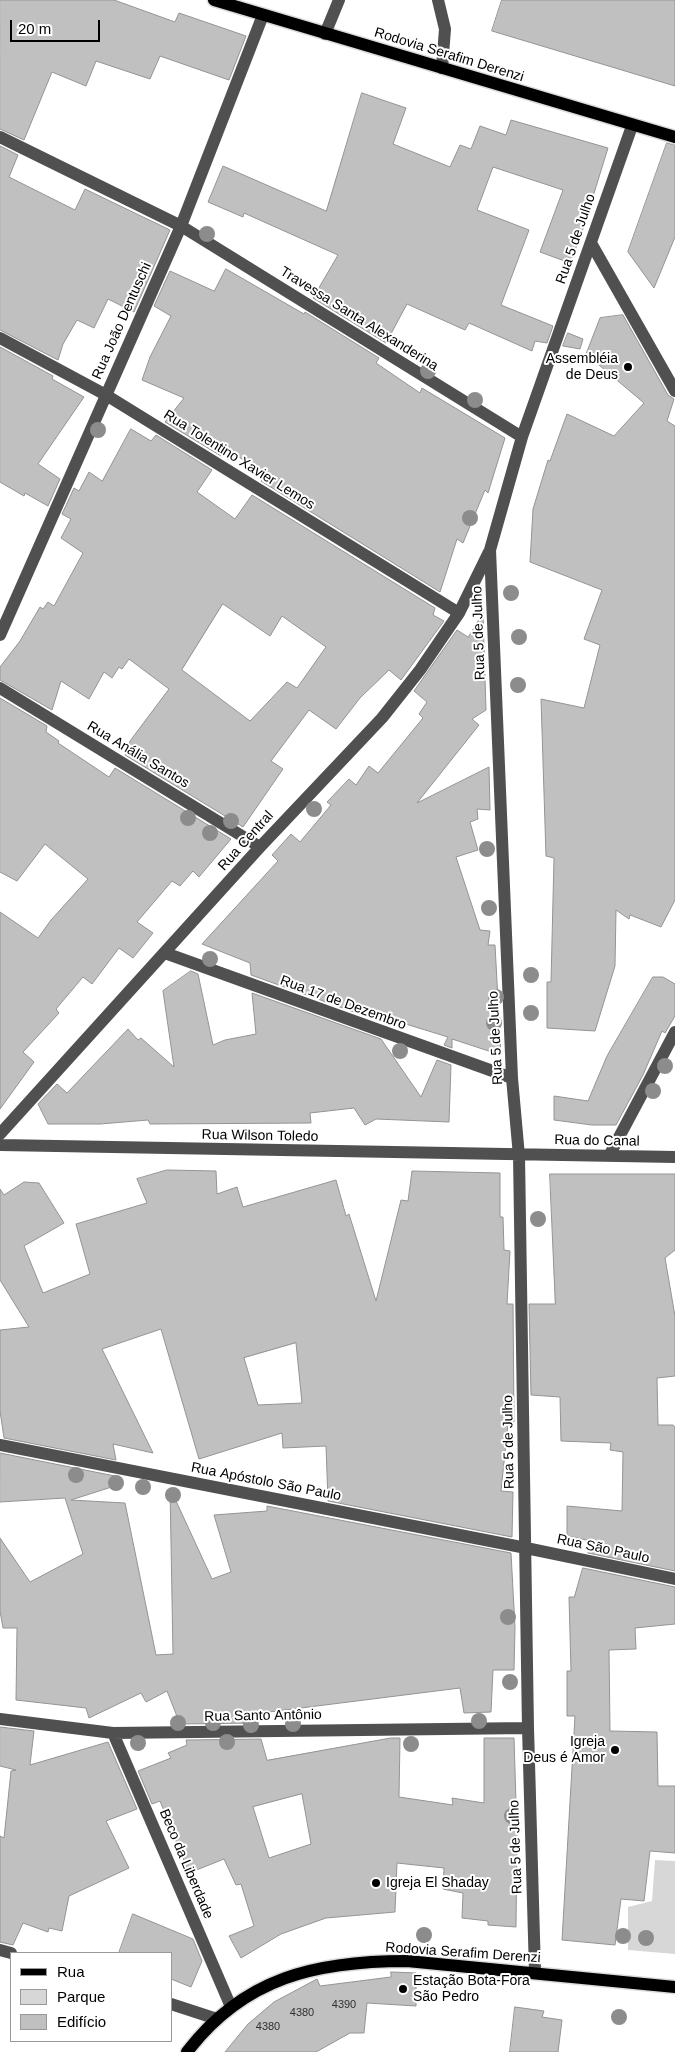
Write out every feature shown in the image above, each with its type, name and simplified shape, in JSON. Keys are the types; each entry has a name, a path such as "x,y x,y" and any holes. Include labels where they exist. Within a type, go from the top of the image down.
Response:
{"main road":[{"name":"Rodovia Serafim Derenzi","path":"214,0 632,126 675,137"},
{"name":"Rodovia Serafim Derenzi","path":"187,2052 217,2019 231,2007 269,1984 294,1974 324,1967 383,1961 407,1961 675,1987"}],"street":[{"path":"325,34 339,0"},
{"path":"438,0 445,29 442,68"},
{"name":"Rua João Dentuschi","path":"0,636 181,226 263,15"},
{"name":"Rua 5 de Julho","path":"535,1972 528,1728 519,1156 512,1078 490,550 522,437 632,126"},
{"name":"Travessa Santa Alexanderina","path":"0,137 181,226 522,437"},
{"path":"591,243 675,391"},
{"name":"Rua Tolentino Xavier Lemos","path":"0,338 106,395 459,613"},
{"name":"Rua Central","path":"0,1134 260,847 382,718 420,670 459,613 490,550"},
{"name":"Rua Anália Santos","path":"0,688 260,847"},
{"name":"Rua 17 de Dezembro","path":"165,953 512,1078"},
{"path":"609,1156 675,1032"},
{"name":"Rua Wilson Toledo","path":"0,1145 519,1156"},
{"name":"Rua do Canal","path":"519,1156 675,1157"},
{"name":"Rua Apóstolo São Paulo","path":"0,1445 526,1548"},
{"name":"Rua São Paulo","path":"526,1548 675,1579"},
{"name":"Rua Santo Antônio","path":"0,1719 112,1733 528,1728"},
{"name":"Beco da Liberdade","path":"112,1733 231,2007"},
{"path":"172,2004 217,2019"}],"green space":[{"path":"655,1860 675,1861 675,1954 628,1950 628,1907 652,1901"}],"building":[{"path":"0,0 114,0 175,22 179,13 246,36 229,80 160,56 150,79 96,61 86,86 52,72 24,140 0,129"},
{"path":"502,0 675,0 675,86 492,31"},
{"path":"362,93 406,108 393,144 450,167 460,145 471,149 480,126 506,135 511,120 608,148 582,232 570,263 540,252 563,190 493,167 477,210 529,230 501,305 553,326 547,343 535,341 532,351 469,323 465,330 407,304 386,343 313,298 338,255 244,213 243,217 208,202 223,166 326,211"},
{"path":"667,143 675,145 675,237 654,288 628,252"},
{"path":"0,146 18,155 9,177 75,210 85,189 170,230 134,312 108,299 94,328 77,320 63,344 58,360 0,330"},
{"path":"226,269 304,314 305,312 379,358 376,363 420,393 422,388 505,438 488,493 485,490 463,543 457,539 440,592 261,481 266,474 226,449 221,456 165,422 184,398 142,380 150,357 171,316 154,306 170,271 214,291"},
{"path":"623,315 668,395 674,399 667,421 675,426 675,900 661,927 630,915 629,919 616,910 615,966 595,1031 547,1028 547,982 551,982 554,858 546,856 541,699 584,708 600,645 584,639 602,590 530,562 533,509 548,460 550,461 567,414 614,436 644,403 586,354 600,318"},
{"path":"568,333 583,339 580,349 563,346"},
{"path":"0,347 53,376 52,379 84,397 38,464 60,479 48,506 25,493 24,496 0,482"},
{"path":"131,429 151,441 156,435 212,470 197,492 235,519 252,495 435,608 433,615 444,621 401,680 389,670 360,698 336,729 309,710 271,761 283,769 243,827 125,755 130,741 169,689 129,659 122,669 119,667 112,678 104,672 89,699 61,681 52,710 0,680 0,667 20,641 40,607 43,609 48,602 54,606 83,553 61,538 71,519 62,514 74,488 79,491 89,472 102,481","holes":["223,604 270,636 282,616 326,647 297,688 287,682 250,721 182,670"]},
{"path":"483,613 486,710 472,719 479,725 417,803 489,767 490,810 477,809 478,819 470,822 478,850 456,857 480,930 490,931 488,945 495,945 501,1055 452,1039 452,1048 444,1045 448,1037 360,1010 365,1016 251,975 250,963 202,944 278,861 272,855 291,834 300,842 331,805 327,802 349,779 356,785 369,766 378,773 423,718 419,714 427,702 414,691 457,630 468,637"},
{"path":"0,698 47,726 46,732 59,741 58,743 109,777 115,768 231,839 199,877 193,871 180,886 172,881 137,922 153,933 133,958 119,948 92,984 83,977 56,1009 59,1013 23,1052 34,1062 0,1109 0,912 38,938 51,920 88,879 45,844 17,881 0,872"},
{"path":"191,971 198,974 213,1045 225,1040 256,1034 252,993 381,1039 421,1097 437,1060 451,1065 449,1122 376,1119 365,1125 354,1108 310,1113 311,1123 150,1124 148,1120 100,1124 48,1124 38,1104 57,1084 67,1093 128,1029 138,1040 141,1038 174,1067 163,991"},
{"path":"653,977 663,977 675,984 675,1016 665,1033 662,1031 643,1075 616,1125 592,1125 554,1120 554,1096 588,1101 607,1056"},
{"path":"167,1170 216,1171 217,1194 237,1187 243,1207 336,1180 346,1216 349,1214 376,1301 401,1200 408,1201 412,1171 500,1173 500,1217 503,1217 504,1250 510,1251 507,1304 513,1304 514,1422 508,1424 501,1491 513,1492 512,1537 328,1501 326,1446 283,1448 282,1433 199,1459 161,1329 102,1349 153,1453 113,1444 116,1460 4,1438 0,1411 0,1330 29,1327 0,1280 0,1189 4,1195 24,1182 39,1183 64,1223 24,1246 43,1293 90,1274 76,1224 147,1203 137,1179","holes":["296,1343 302,1403 258,1405 244,1358"]},
{"path":"550,1174 675,1174 675,1250 665,1258 675,1316 675,1376 657,1378 658,1425 673,1425 675,1427 675,1571 588,1553 591,1541 567,1536 567,1506 622,1511 623,1452 610,1450 611,1443 561,1441 560,1397 531,1395 529,1304 555,1304"},
{"path":"0,1453 120,1477 121,1484 71,1500 125,1503 156,1655 173,1654 170,1488 212,1579 231,1572 214,1515 267,1511 267,1506 511,1553 515,1627 514,1670 493,1670 491,1712 464,1713 460,1688 253,1714 256,1723 180,1724 167,1691 146,1702 141,1693 89,1718 86,1708 16,1700 17,1628 3,1628 0,1611 0,1538 30,1582 83,1554 65,1498 0,1502"},
{"path":"583,1568 675,1587 675,1624 635,1628 636,1649 609,1650 610,1731 657,1732 658,1786 675,1786 675,1853 650,1851 644,1901 621,1899 615,1945 562,1940 575,1716 567,1716 567,1671 571,1671 569,1597 574,1597"},
{"path":"0,1727 34,1731 30,1765 108,1742 137,1809 106,1821 129,1868 69,1896 62,1931 49,1928 48,1932 23,1923 13,1945 0,1942 0,1836 4,1838 11,1771 16,1770 0,1766"},
{"path":"400,1738 399,1797 453,1805 452,1798 484,1803 484,1738 514,1738 517,1835 516,1927 488,1925 488,1921 462,1918 463,1893 443,1889 444,1868 397,1863 395,1912 326,1918 281,1934 241,1958 229,1936 254,1926 241,1884 236,1885 224,1859 189,1873 160,1801 152,1804 138,1771 171,1758 168,1753 187,1745 186,1740 261,1739 267,1760","holes":["302,1794 311,1844 269,1858 253,1807"]},
{"path":"133,1914 193,1939 202,1961 191,1987 172,1979 172,1952 119,1952"},
{"path":"391,1972 416,1973 416,2006 367,2003 364,2033 350,2033 316,2052 225,2052 248,2024 274,2002 317,1979 320,1986 391,1977"},
{"path":"515,2007 544,2011 542,2017 562,2020 558,2052 510,2052"}],"place":[{"name":"Assembléia de Deus","path":"628,367"},
{"name":"Igreja Deus é Amor","path":"615,1750"},
{"name":"Igreja El Shaday","path":"376,1883"},
{"name":"Estação Bota-Fora São Pedro","path":"403,1989"}]}
